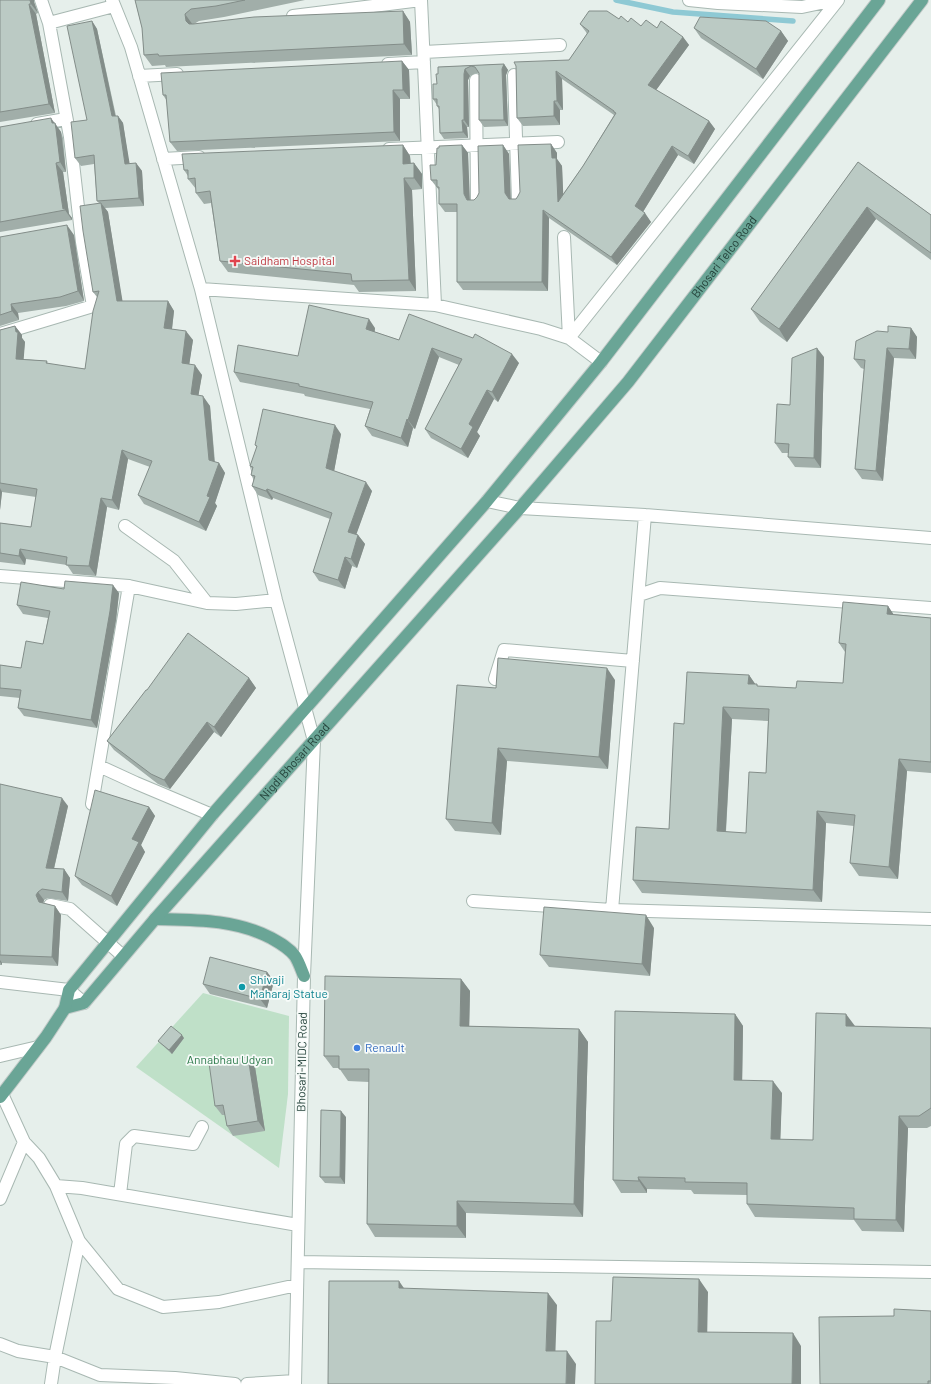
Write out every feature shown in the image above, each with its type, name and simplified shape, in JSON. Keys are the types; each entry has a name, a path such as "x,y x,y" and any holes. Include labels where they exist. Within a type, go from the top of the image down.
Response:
{"main road":[{"path":"1,1095 38,1047 65,1008 69,990 212,814 487,501 601,362 879,0"},
{"name":"Bhosari Telco Road","path":"520,508 628,382 922,0"},
{"name":"Nigdi Bhosari Road","path":"84,1003 155,919 520,508"},
{"path":"155,919 209,920 243,926 254,930 288,948 296,958 304,976"},
{"path":"65,1008 84,1003"}],"street":[{"path":"0,334 93,306 80,226 70,136 49,23 41,0"},
{"path":"279,18 421,0 435,305"},
{"path":"690,0 802,7 836,0"},
{"path":"569,338 836,0"},
{"path":"49,23 113,3"},
{"name":"Bhosari-MIDC Road","path":"113,3 131,47 200,289 276,600 314,741 304,976 295,1383"},
{"path":"376,64 424,57 560,45"},
{"path":"139,76 186,74"},
{"path":"514,75 518,201"},
{"path":"476,80 477,202"},
{"path":"22,127 66,119"},
{"path":"381,149 558,142"},
{"path":"162,159 209,157"},
{"path":"65,229 80,226"},
{"path":"564,237 569,338"},
{"path":"200,289 435,305 541,328 569,338 601,362"},
{"path":"487,501 520,508 931,538"},
{"path":"612,910 646,516"},
{"path":"125,526 174,561 208,603"},
{"path":"0,576 129,586 208,603 236,604 276,600"},
{"path":"92,804 129,586"},
{"path":"639,595 660,588 931,608"},
{"path":"495,679 504,650 633,662"},
{"path":"99,766 212,814"},
{"path":"473,901 612,910 931,919"},
{"path":"50,905 70,909 123,956"},
{"path":"0,982 69,990 84,1003"},
{"path":"0,1056 38,1047"},
{"path":"1,1095 24,1142 39,1158 56,1186 79,1241 118,1290 163,1307 220,1302 297,1285"},
{"path":"120,1194 126,1144 134,1136 193,1144 202,1126"},
{"path":"0,1199 24,1142"},
{"path":"56,1186 82,1188 120,1194 298,1225"},
{"path":"51,1384 55,1357 79,1241"},
{"path":"298,1262 931,1272"},
{"path":"0,1344 18,1351 55,1357 100,1374 175,1378 235,1384"},
{"path":"247,1384 295,1383"}],"green space":[{"name":"Annabhau Udyan","path":"203,993 289,1016 288,1094 279,1168 136,1067"}],"building":[{"path":"0,0 30,0 31,4 29,4 49,104 0,112"},
{"path":"135,0 245,0 191,9 185,14 186,21 189,24 254,17 403,11 404,44 159,56 158,54 144,55 142,28"},
{"path":"589,11 607,11 619,19 621,16 628,22 631,18 641,26 646,20 657,28 661,21 683,37 648,85 709,121 688,156 672,146 635,206 645,213 611,257 543,210 542,282 457,282 457,204 439,204 439,187 437,187 437,180 431,180 430,165 436,165 437,148 439,148 439,146 462,145 464,194 467,200 474,200 479,193 478,146 503,145 505,193 509,199 516,199 520,192 518,145 551,144 552,158 556,158 558,202 583,166 616,113 556,71 557,101 554,101 554,116 517,118 516,66 514,62 569,60 589,31 580,24"},
{"path":"700,17 766,21 781,31 756,69 694,28"},
{"path":"92,21 112,116 118,116 125,164 136,163 139,198 97,201 94,155 75,158 71,122 87,120 67,26"},
{"path":"402,61 403,90 393,90 394,132 170,142 166,95 163,95 161,73"},
{"path":"504,64 502,69 504,120 479,120 479,73 475,67 471,66 465,69 464,74 464,120 462,120 463,132 440,133 439,106 437,106 437,99 433,99 433,84 437,84 436,74 438,74 438,67"},
{"path":"51,118 52,123 55,123 56,129 60,162 56,163 63,209 65,208 65,210 0,222 0,127"},
{"path":"403,145 403,164 414,163 414,178 404,178 409,280 352,281 351,274 220,261 210,191 196,193 195,178 188,179 188,170 184,170 182,154"},
{"path":"858,162 931,215 931,253 867,207 779,329 751,309"},
{"path":"101,203 117,301 168,301 164,328 186,331 182,363 195,365 191,394 203,396 209,460 219,463 207,496 210,497 199,522 138,495 152,461 122,450 112,500 101,498 89,566 66,565 67,557 20,549 19,556 0,553 0,523 31,527 37,489 0,483 0,330 15,326 16,332 18,332 16,359 47,361 46,363 85,369 93,311 99,291 93,292 80,206"},
{"path":"67,225 78,291 60,297 11,304 12,311 0,315 0,237"},
{"path":"309,305 369,319 366,329 399,340 409,314 473,338 475,334 512,354 492,392 487,390 469,424 473,427 461,449 425,429 462,359 432,348 401,438 365,426 373,402 299,386 299,384 234,372 238,345 298,356"},
{"path":"888,326 911,328 909,349 887,348 876,471 855,469 865,360 854,359 856,341 877,331 888,332"},
{"path":"817,348 814,458 788,457 789,444 775,443 777,404 790,405 792,358"},
{"path":"263,409 335,425 326,468 366,482 348,532 358,535 351,559 345,557 338,580 313,572 332,513 267,489 266,491 252,486 255,476 251,475 253,467 250,466 257,446 255,445"},
{"path":"65,581 113,585 110,611 91,720 18,708 21,690 0,688 0,665 21,668 26,641 43,644 50,611 17,605 21,582 64,589"},
{"path":"843,602 888,606 887,614 931,618 931,762 899,759 889,867 850,863 855,815 817,811 813,890 633,880 636,827 669,829 674,723 684,724 687,672 749,675 748,684 757,684 757,686 796,688 797,681 843,683 846,644 839,643","holes":["723,707 769,709 766,773 749,772 746,833 717,831"]},
{"path":"188,633 249,678 214,727 207,722 164,780 151,774 107,741 147,690"},
{"path":"498,658 607,668 599,757 498,748 492,823 446,819 457,685 496,688"},
{"path":"0,784 62,798 46,868 64,869 62,892 42,889 36,895 39,902 55,906 52,957 0,955"},
{"path":"95,790 149,807 132,839 139,842 111,896 75,876"},
{"path":"544,907 646,915 642,964 540,955"},
{"name":"Shivaji Maharaj Statue","path":"210,957 267,972 260,999 203,984"},
{"path":"325,976 461,979 460,1026 579,1029 574,1204 457,1201 457,1226 367,1224 369,1069 339,1069 339,1056 324,1056"},
{"path":"615,1011 735,1014 734,1080 773,1081 771,1139 813,1140 816,1013 846,1014 846,1026 931,1028 931,1108 919,1116 899,1116 896,1220 854,1219 854,1208 747,1204 747,1183 685,1182 685,1178 638,1177 639,1181 613,1180"},
{"path":"171,1026 182,1035 169,1050 158,1041"},
{"path":"248,1057 258,1121 227,1126 223,1105 215,1106 209,1063"},
{"path":"321,1110 341,1111 340,1177 320,1177"},
{"path":"613,1277 699,1279 698,1332 793,1333 792,1384 595,1384 596,1321 611,1321"},
{"path":"329,1281 399,1281 399,1288 548,1293 546,1351 567,1351 566,1384 328,1384"},
{"path":"894,1309 931,1311 931,1381 928,1381 928,1384 820,1384 819,1317 894,1316"}],"waterway":[{"path":"616,0 673,12 793,21"}],"place":[{"name":"Saidham Hospital","path":"235,261"},
{"name":"Shivaji Maharaj Statue","path":"242,987"},
{"name":"Renault","path":"357,1048"}]}
